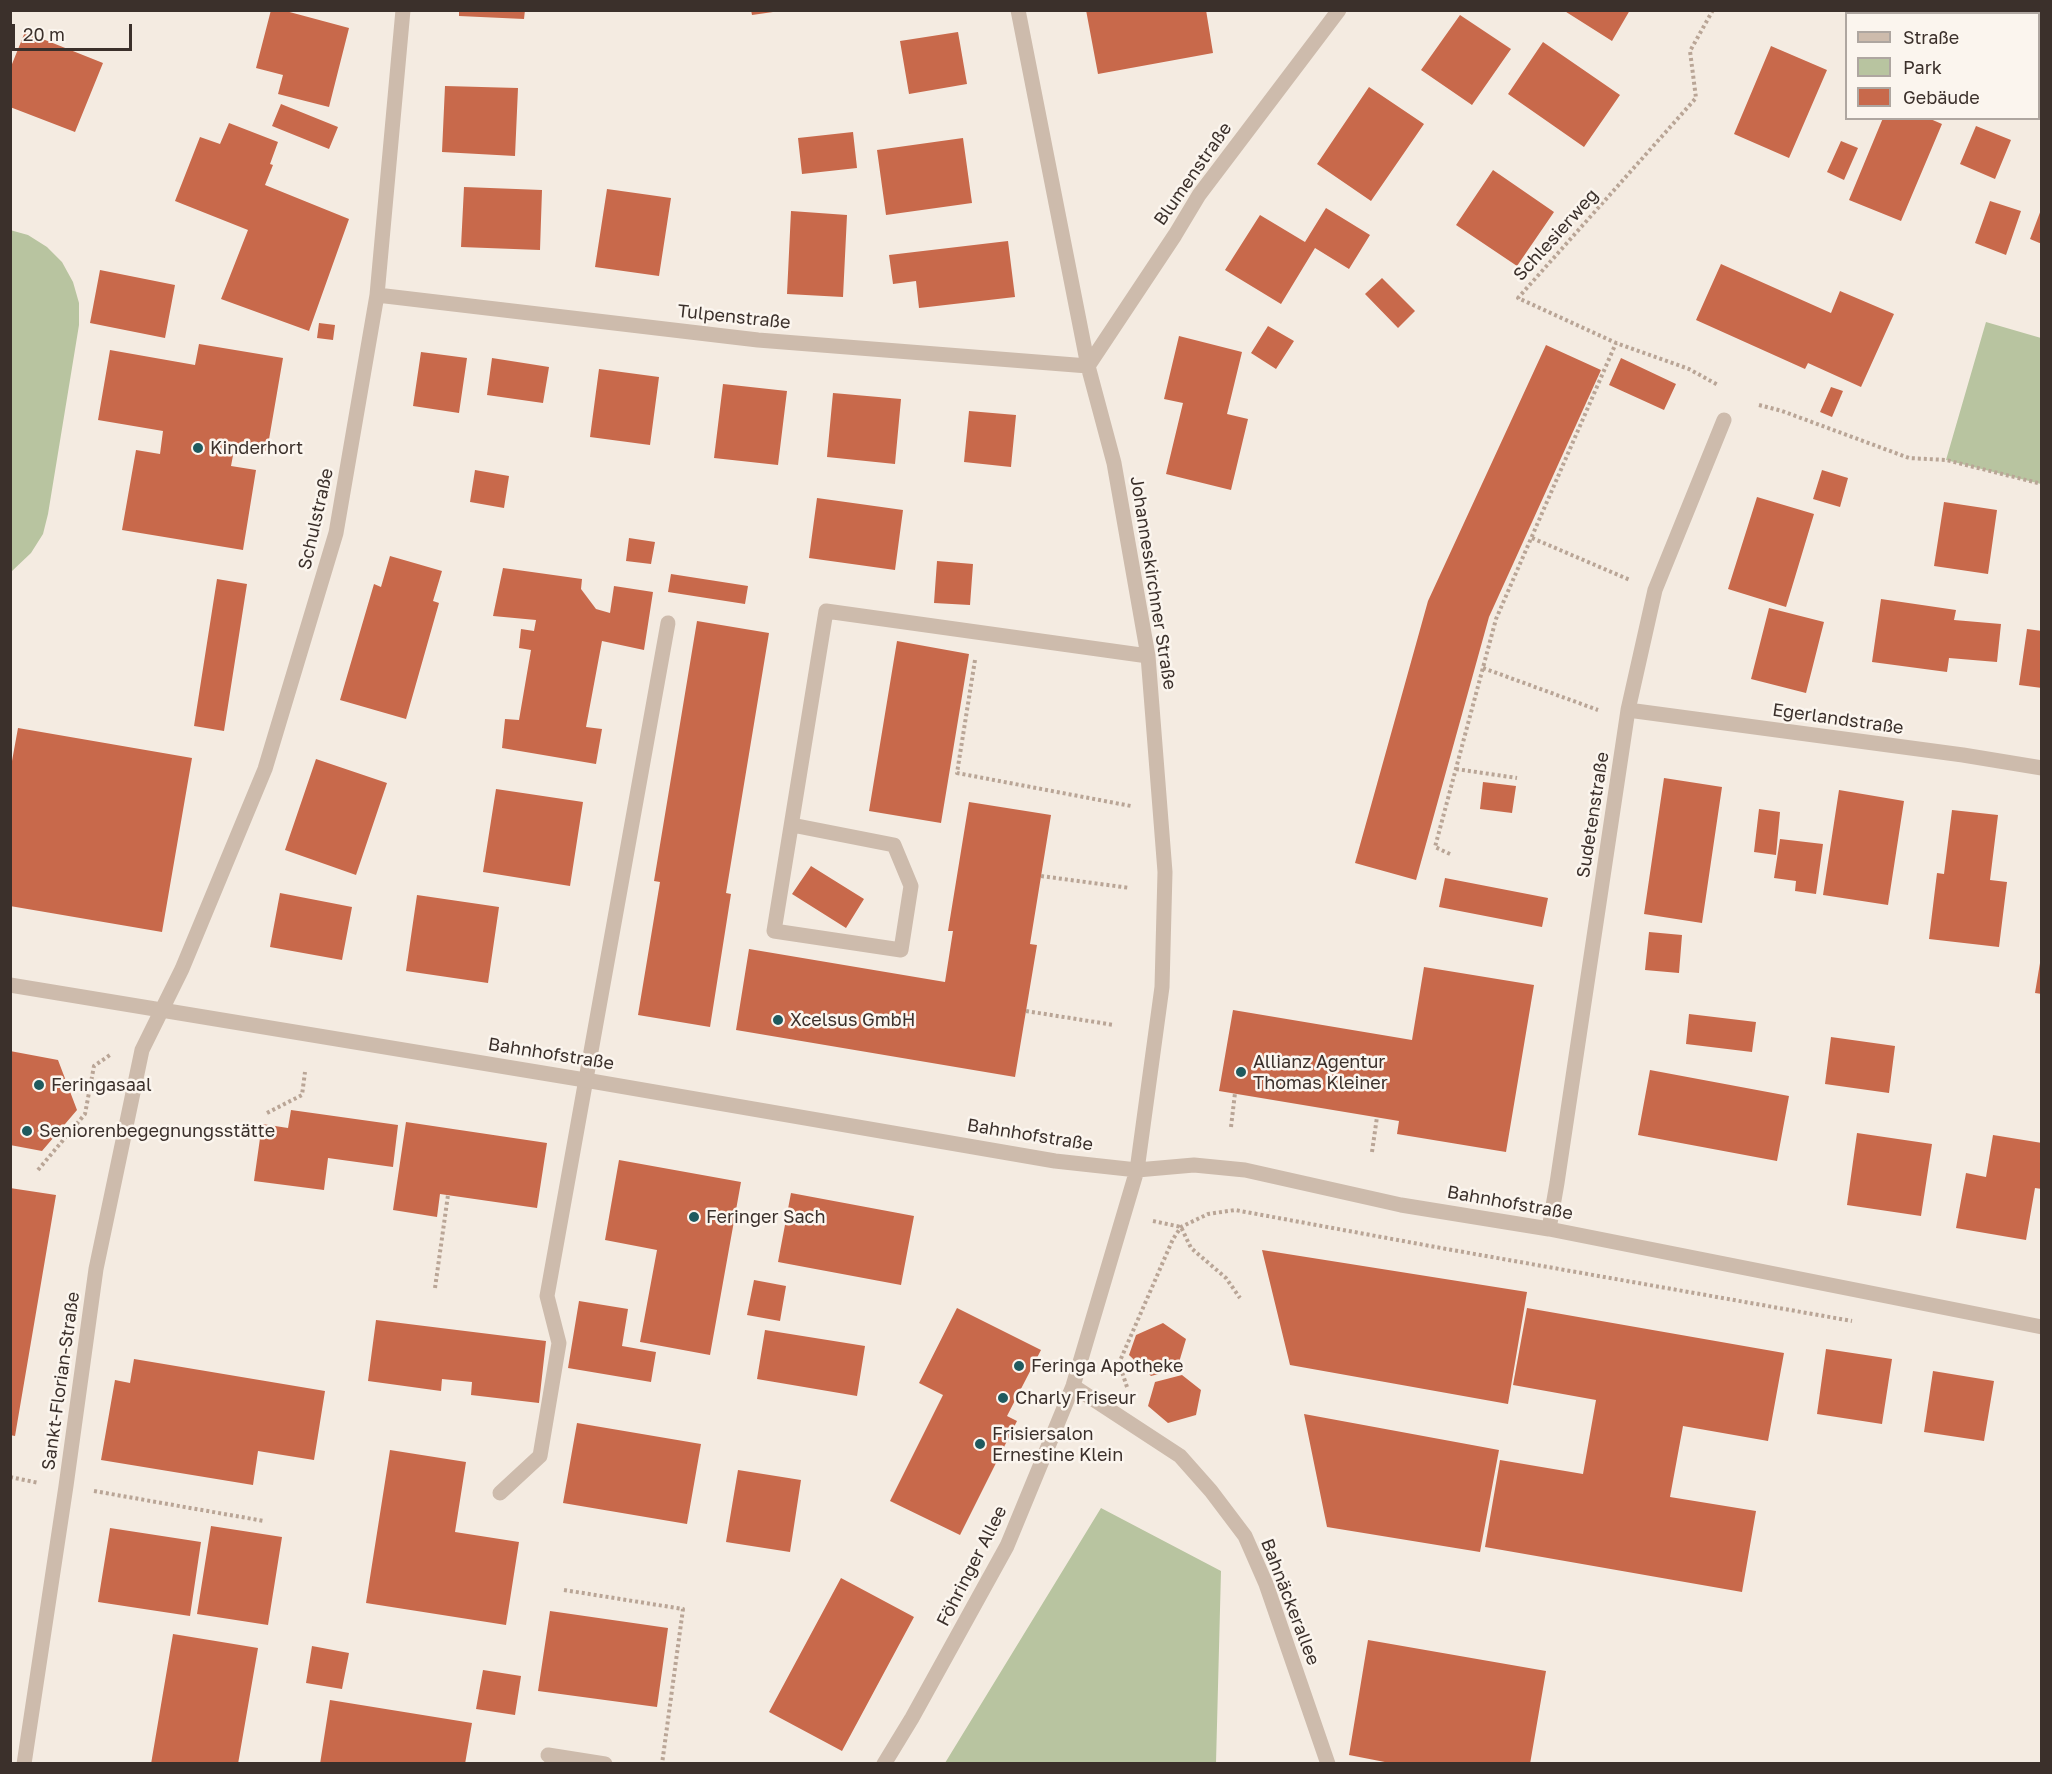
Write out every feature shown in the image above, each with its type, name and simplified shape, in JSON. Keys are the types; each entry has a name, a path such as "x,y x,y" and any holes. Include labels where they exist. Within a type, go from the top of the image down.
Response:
{"street":[{"name":"Schulstraße","path":"162,1010 182,969 265,769 336,533 377,295 403,10"},
{"name":"Johanneskirchner Straße","path":"1018,10 1088,366 1114,463 1148,656 1165,872 1162,987 1137,1170"},
{"name":"Blumenstraße","path":"1088,366 1199,195 1339,10"},
{"name":"Tulpenstraße","path":"377,295 758,340 1088,366"},
{"name":"Sudetenstraße","path":"1549,1229 1628,710 1655,590 1724,420"},
{"path":"792,825 894,845 911,886 902,950 774,930 826,611 1148,656"},
{"path":"500,1492 540,1456 559,1343 547,1296 668,623"},
{"name":"Egerlandstraße","path":"1628,710 1963,755 2042,768"},
{"name":"Bahnhofstraße","path":"10,985 585,1080 1055,1161 1137,1170 1194,1165 1245,1170 1401,1205 1549,1229 2042,1327"},
{"name":"Sankt-Florian-Straße","path":"24,1764 96,1269 142,1050 162,1010"},
{"name":"Föhringer Allee","path":"884,1764 918,1708 1008,1546 1073,1386 1137,1170"},
{"name":"Bahnäckerallee","path":"1073,1386 1180,1456 1212,1491 1245,1536 1266,1584 1328,1764"},
{"path":"548,1755 605,1764"}],"path":[{"name":"Schlesierweg","path":"1713,10 1690,51 1696,98 1518,298 1616,343 1689,369 1718,385"},
{"path":"1450,854 1435,847 1496,619 1616,343"},
{"path":"1759,405 1782,411 1909,458 1946,459 2042,484"},
{"path":"1532,538 1655,590"},
{"path":"980,632 957,773 1131,806"},
{"path":"1483,668 1598,710"},
{"path":"1456,769 1517,778"},
{"path":"1041,876 1130,888"},
{"path":"1026,1011 1114,1025"},
{"path":"38,1170 85,1114 94,1066 110,1055"},
{"path":"267,1113 302,1095 305,1072"},
{"path":"1231,1127 1235,1093"},
{"path":"1372,1152 1377,1117"},
{"path":"435,1288 448,1196"},
{"path":"1235,1209 1238,1201"},
{"path":"1128,1389 1119,1363 1173,1239 1181,1227 1208,1214 1235,1209 1860,1323"},
{"path":"1153,1221 1181,1227"},
{"path":"1181,1227 1191,1248 1226,1278 1240,1299"},
{"path":"10,1477 39,1483"},
{"path":"66,1486 264,1521"},
{"path":"564,1590 683,1609 662,1764"}],"green space":[{"path":"10,230 28,235 47,247 62,262 73,282 79,303 79,325 43,534 31,553 11,572"},
{"path":"1986,322 2041,338 2041,484 1946,460"},
{"path":"1101,1508 1221,1571 1216,1763 945,1763"}],"building":[{"path":"271,10 282,10 349,28 329,107 278,94 283,75 256,68"},
{"path":"459,10 525,10 524,19 459,16"},
{"path":"751,10 773,10 773,12 752,15"},
{"path":"1086,10 1206,10 1213,53 1098,74"},
{"path":"1563,10 1630,10 1612,41"},
{"path":"1460,15 1511,49 1472,105 1421,70"},
{"path":"25,32 103,63 75,132 10,107 10,69"},
{"path":"958,32 967,84 909,94 900,41"},
{"path":"1543,42 1620,95 1584,147 1508,94"},
{"path":"1771,46 1827,70 1789,158 1734,134"},
{"path":"445,86 518,88 515,156 442,152"},
{"path":"1369,87 1424,124 1371,201 1317,164"},
{"path":"281,104 338,127 329,149 272,126"},
{"path":"1882,120 1933,120 1942,124 1901,221 1849,200"},
{"path":"229,123 278,142 270,164 273,165 265,185 349,219 309,331 221,299 248,230 175,201 200,137 220,144"},
{"path":"1976,126 2011,140 1995,179 1960,164"},
{"path":"853,132 857,168 802,174 798,138"},
{"path":"963,138 972,203 886,215 877,150"},
{"path":"1841,141 1858,148 1844,180 1827,172"},
{"path":"1493,170 1554,212 1517,266 1456,225"},
{"path":"464,187 542,190 540,250 461,247"},
{"path":"607,189 671,198 659,276 595,267"},
{"path":"1990,201 2021,211 2006,255 1975,243"},
{"path":"2042,207 2042,244 2030,239"},
{"path":"1326,208 1370,235 1349,269 1315,248 1281,304 1225,270 1260,215 1305,242"},
{"path":"791,211 847,215 843,297 787,294"},
{"path":"1008,241 1015,297 919,308 916,281 893,284 889,255"},
{"path":"1721,264 1831,313 1840,291 1894,314 1861,387 1808,363 1805,369 1696,320"},
{"path":"100,270 175,285 165,338 90,323"},
{"path":"1382,278 1415,311 1398,328 1365,294"},
{"path":"319,323 335,325 333,340 317,338"},
{"path":"1268,326 1294,341 1276,369 1251,353"},
{"path":"1179,336 1242,352 1227,414 1248,419 1231,490 1166,474 1183,403 1164,399"},
{"name":"Kinderhort","path":"199,344 283,358 267,451 235,445 231,466 256,470 243,550 122,530 136,450 160,454 163,431 98,420 110,350 195,365"},
{"path":"1546,345 1601,370 1489,617 1416,880 1355,863 1428,601"},
{"path":"421,352 467,358 459,413 413,406"},
{"path":"492,358 549,367 543,403 487,395"},
{"path":"1621,358 1676,384 1664,410 1609,385"},
{"path":"599,369 659,377 650,445 590,437"},
{"path":"723,384 787,391 778,465 714,458"},
{"path":"1831,387 1843,391 1832,417 1820,412"},
{"path":"833,393 901,399 895,464 827,457"},
{"path":"969,411 1016,415 1011,467 964,462"},
{"path":"475,470 509,476 504,508 470,502"},
{"path":"1822,470 1848,478 1840,507 1813,499"},
{"path":"1757,497 1814,514 1786,607 1728,589"},
{"path":"817,498 903,510 895,570 809,558"},
{"path":"1944,502 1997,510 1988,574 1934,566"},
{"path":"629,538 655,542 651,564 626,561"},
{"path":"390,556 442,571 433,601 439,603 406,719 340,700 374,584 381,587"},
{"path":"937,561 973,564 970,605 934,603"},
{"path":"503,568 582,579 581,589 596,609 610,613 614,586 653,592 644,650 602,641 586,727 602,729 596,764 502,748 505,719 519,720 531,650 519,648 521,629 534,631 536,620 493,616"},
{"path":"671,574 748,586 745,604 668,592"},
{"path":"217,579 247,584 224,731 194,726"},
{"path":"1881,599 1956,610 1954,620 2001,624 1997,662 1949,658 1947,672 1872,662"},
{"path":"1769,608 1824,622 1806,693 1751,679"},
{"path":"697,621 769,633 726,893 731,894 710,1027 638,1015 660,882 654,881"},
{"path":"2027,629 2042,631 2042,688 2019,685"},
{"path":"897,641 969,654 941,823 869,811"},
{"path":"18,728 192,758 162,932 10,906 10,772"},
{"path":"316,759 387,783 356,875 285,850"},
{"path":"1664,778 1722,787 1702,923 1644,914"},
{"path":"1483,782 1516,786 1512,813 1480,809"},
{"path":"496,789 583,802 570,886 483,872"},
{"path":"1839,790 1904,801 1888,905 1823,895"},
{"path":"969,802 1051,815 1030,944 1037,945 1015,1077 736,1030 749,949 945,982 953,931 948,931"},
{"path":"1759,809 1780,812 1776,855 1754,852"},
{"path":"1952,810 1998,815 1990,880 2007,882 1999,947 1929,939 1937,873 1944,874"},
{"path":"1780,839 1823,844 1816,894 1795,891 1796,881 1774,878"},
{"path":"811,866 864,899 846,928 792,894"},
{"path":"1445,878 1548,898 1542,927 1439,907"},
{"path":"280,893 352,907 342,960 270,947"},
{"path":"417,895 499,907 488,983 406,971"},
{"path":"1649,932 1682,935 1679,973 1645,970"},
{"path":"2040,963 2042,963 2042,994 2035,993"},
{"path":"1424,967 1534,985 1506,1152 1397,1134 1399,1121 1219,1091 1233,1010 1412,1040"},
{"path":"1689,1014 1756,1022 1752,1052 1686,1044"},
{"path":"1831,1037 1895,1046 1889,1093 1825,1084"},
{"name":"Feringasaal","path":"10,1051 58,1060 77,1110 42,1151 10,1145"},
{"path":"1650,1070 1789,1096 1777,1161 1638,1135"},
{"path":"291,1110 398,1125 393,1167 328,1158 324,1190 254,1181 262,1124 288,1128"},
{"path":"406,1122 547,1143 537,1208 440,1194 437,1217 393,1210"},
{"path":"1857,1133 1932,1144 1921,1216 1847,1205"},
{"path":"1993,1135 2042,1143 2042,1189 2035,1188 2026,1240 1956,1228 1966,1173 1986,1177"},
{"path":"619,1160 741,1182 710,1355 640,1342 657,1250 605,1240"},
{"path":"10,1188 56,1195 15,1436 10,1435"},
{"path":"791,1193 914,1216 901,1285 778,1262"},
{"path":"1262,1250 1527,1292 1508,1404 1290,1365"},
{"path":"754,1280 786,1286 780,1321 747,1315"},
{"path":"579,1301 628,1309 622,1346 656,1352 651,1382 568,1368"},
{"path":"957,1308 1041,1350 1007,1416 1017,1421 960,1535 890,1501 943,1395 919,1383"},
{"path":"1527,1308 1784,1353 1768,1441 1683,1426 1670,1497 1756,1511 1742,1592 1485,1547 1500,1460 1583,1474 1596,1400 1513,1385"},
{"path":"376,1320 546,1341 539,1403 471,1395 472,1382 442,1379 441,1391 368,1381"},
{"path":"1163,1323 1186,1339 1177,1369 1151,1376 1129,1355 1136,1335"},
{"path":"765,1330 865,1346 857,1396 757,1379"},
{"path":"1826,1349 1892,1359 1882,1424 1817,1414"},
{"path":"134,1359 325,1391 314,1460 258,1451 253,1485 101,1460 115,1380 130,1383"},
{"path":"1933,1371 1994,1381 1984,1441 1924,1432"},
{"path":"1182,1375 1201,1390 1196,1415 1168,1423 1148,1406 1155,1382"},
{"path":"1304,1414 1499,1450 1480,1552 1327,1527"},
{"path":"577,1423 701,1444 687,1524 563,1503"},
{"path":"390,1450 466,1462 455,1532 519,1542 506,1625 366,1603"},
{"path":"738,1470 801,1480 790,1552 726,1542"},
{"path":"211,1526 282,1537 268,1625 197,1614"},
{"path":"110,1528 201,1542 190,1616 98,1602"},
{"path":"841,1578 914,1617 842,1751 769,1712"},
{"path":"550,1611 668,1628 657,1707 538,1691"},
{"path":"173,1634 258,1648 238,1764 151,1764"},
{"path":"1368,1640 1546,1671 1530,1764 1395,1764 1349,1755"},
{"path":"312,1646 349,1653 342,1689 306,1683"},
{"path":"483,1670 521,1676 515,1715 476,1709"},
{"path":"330,1700 472,1723 465,1764 320,1764"}],"place":[{"name":"Kinderhort","path":"198,448"},
{"name":"Xcelsus GmbH","path":"778,1020"},
{"name":"Allianz Agentur Thomas Kleiner","path":"1241,1072"},
{"name":"Feringasaal","path":"39,1085"},
{"name":"Seniorenbegegnungsstätte","path":"27,1131"},
{"name":"Feringer Sach","path":"694,1217"},
{"name":"Feringa Apotheke","path":"1019,1366"},
{"name":"Charly Friseur","path":"1003,1398"},
{"name":"Frisiersalon Ernestine Klein","path":"980,1444"}]}
